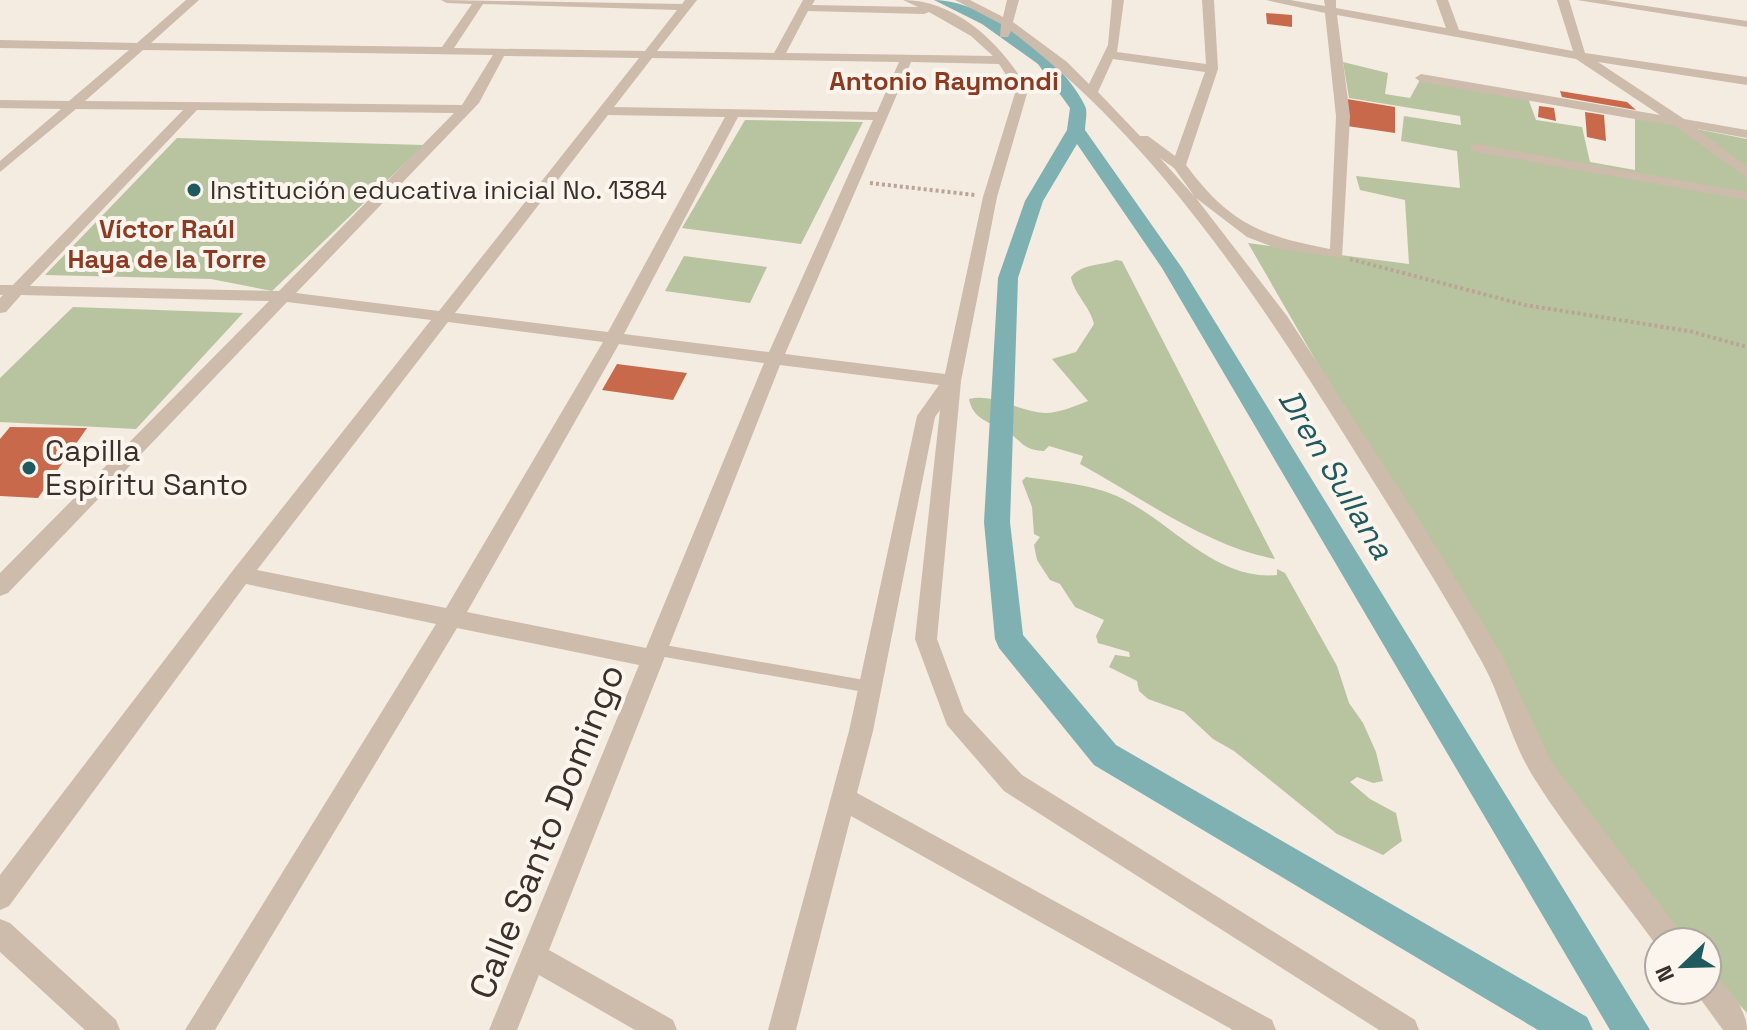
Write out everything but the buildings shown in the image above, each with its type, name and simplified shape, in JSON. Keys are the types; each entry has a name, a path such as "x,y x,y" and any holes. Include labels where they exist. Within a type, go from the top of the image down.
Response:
{"street":[{"path":"0,168 193,0"},
{"path":"447,0 688,3"},
{"path":"446,50 480,0"},
{"path":"909,0 973,31 1001,52 1022,90 990,197 952,381 926,639 955,718 1013,783 1405,1030"},
{"path":"961,0 1007,25 1063,65 1129,131 1211,224 1281,320 1493,660 1541,768 1659,926"},
{"path":"1001,52 1013,0"},
{"path":"1089,92 1093,90 1114,45 1118,0"},
{"path":"1179,165 1212,69 1208,0"},
{"path":"1272,0 1331,5 1580,56 1747,81"},
{"path":"1442,0 1453,31"},
{"path":"1563,0 1580,56 1679,122 1747,174"},
{"path":"1583,0 1747,24"},
{"path":"0,897 241,575 688,3"},
{"path":"779,54 806,4 934,10"},
{"path":"1129,131 1179,165 1201,195 1252,234 1276,243 1337,255 1343,116 1331,5"},
{"path":"0,44 907,58 1001,52"},
{"path":"0,587 474,100 501,51"},
{"path":"1110,55 1212,69"},
{"name":"Calle Santo Domingo","path":"503,1030 774,359 907,58"},
{"path":"1421,78 1747,134"},
{"path":"0,104 464,109"},
{"path":"0,308 8,291 194,106"},
{"path":"604,111 882,116"},
{"path":"199,1030 451,619 613,339 734,113"},
{"path":"1476,148 1747,196"},
{"path":"8,291 283,296 952,381"},
{"path":"782,1030 870,687 926,416 952,381"},
{"path":"241,575 451,619 657,655"},
{"path":"843,798 1262,1030"},
{"path":"0,933 106,1030"},
{"path":"533,956 663,1030"},
{"path":"1722,1006 1741,1030"}],"lane":[{"path":"657,655 870,687"}],"path":[{"path":"853,182 990,197"},
{"path":"1337,255 1525,305 1689,331 1747,347"}],"green space":[{"path":"1343,62 1388,73 1385,94 1410,98 1421,78 1528,98 1536,120 1582,127 1590,162 1635,170 1635,117 1747,139 1747,1013 1723,987 1723,926 1668,926 1549,765 1248,243 1409,264 1405,200 1360,190 1356,176 1460,188 1457,151 1401,141 1404,116 1461,125 1460,116 1349,98"},
{"path":"745,120 863,122 801,244 682,228"},
{"path":"177,138 424,145 272,291 211,279 45,275"},
{"path":"684,256 767,267 750,303 665,291"},
{"path":"1122,261 1275,559 1249,553 1199,532 1080,464 1083,456 1049,446 1044,451 1026,447 974,412 969,399 987,399 1045,413 1088,401 1052,359 1076,352 1094,324 1071,277 1087,267"},
{"path":"73,307 243,313 136,429 0,422 0,378"},
{"path":"1026,477 1076,484 1112,494 1142,510 1215,560 1255,574 1277,575 1277,569 1285,573 1337,666 1349,703 1363,723 1376,752 1383,781 1373,783 1357,777 1350,782 1370,799 1396,813 1402,841 1383,855 1337,834 1234,751 1213,739 1184,712 1148,699 1139,691 1137,681 1109,667 1115,655 1130,657 1129,652 1098,643 1096,636 1104,620 1075,607 1060,584 1050,580 1037,560 1034,545 1040,537 1034,534 1032,507 1022,481"}],"waterway":[{"name":"Dren Sullana","path":"941,0 987,21 1044,61 1078,108 1076,130"},
{"name":"Dren Sullana","path":"1076,130 1172,268 1631,1030"},
{"path":"1076,130 1034,201 1008,278 997,522 1009,639 1105,755 1574,1030"}],"place":[{"name":"Institución educativa inicial No. 1384","path":"194,190"},
{"name":"Capilla Espíritu Santo","path":"29,468"}],"district":[{"name":"Antonio Raymondi","path":"944,81"},
{"name":"Víctor Raúl Haya de la Torre","path":"167,244"}]}
